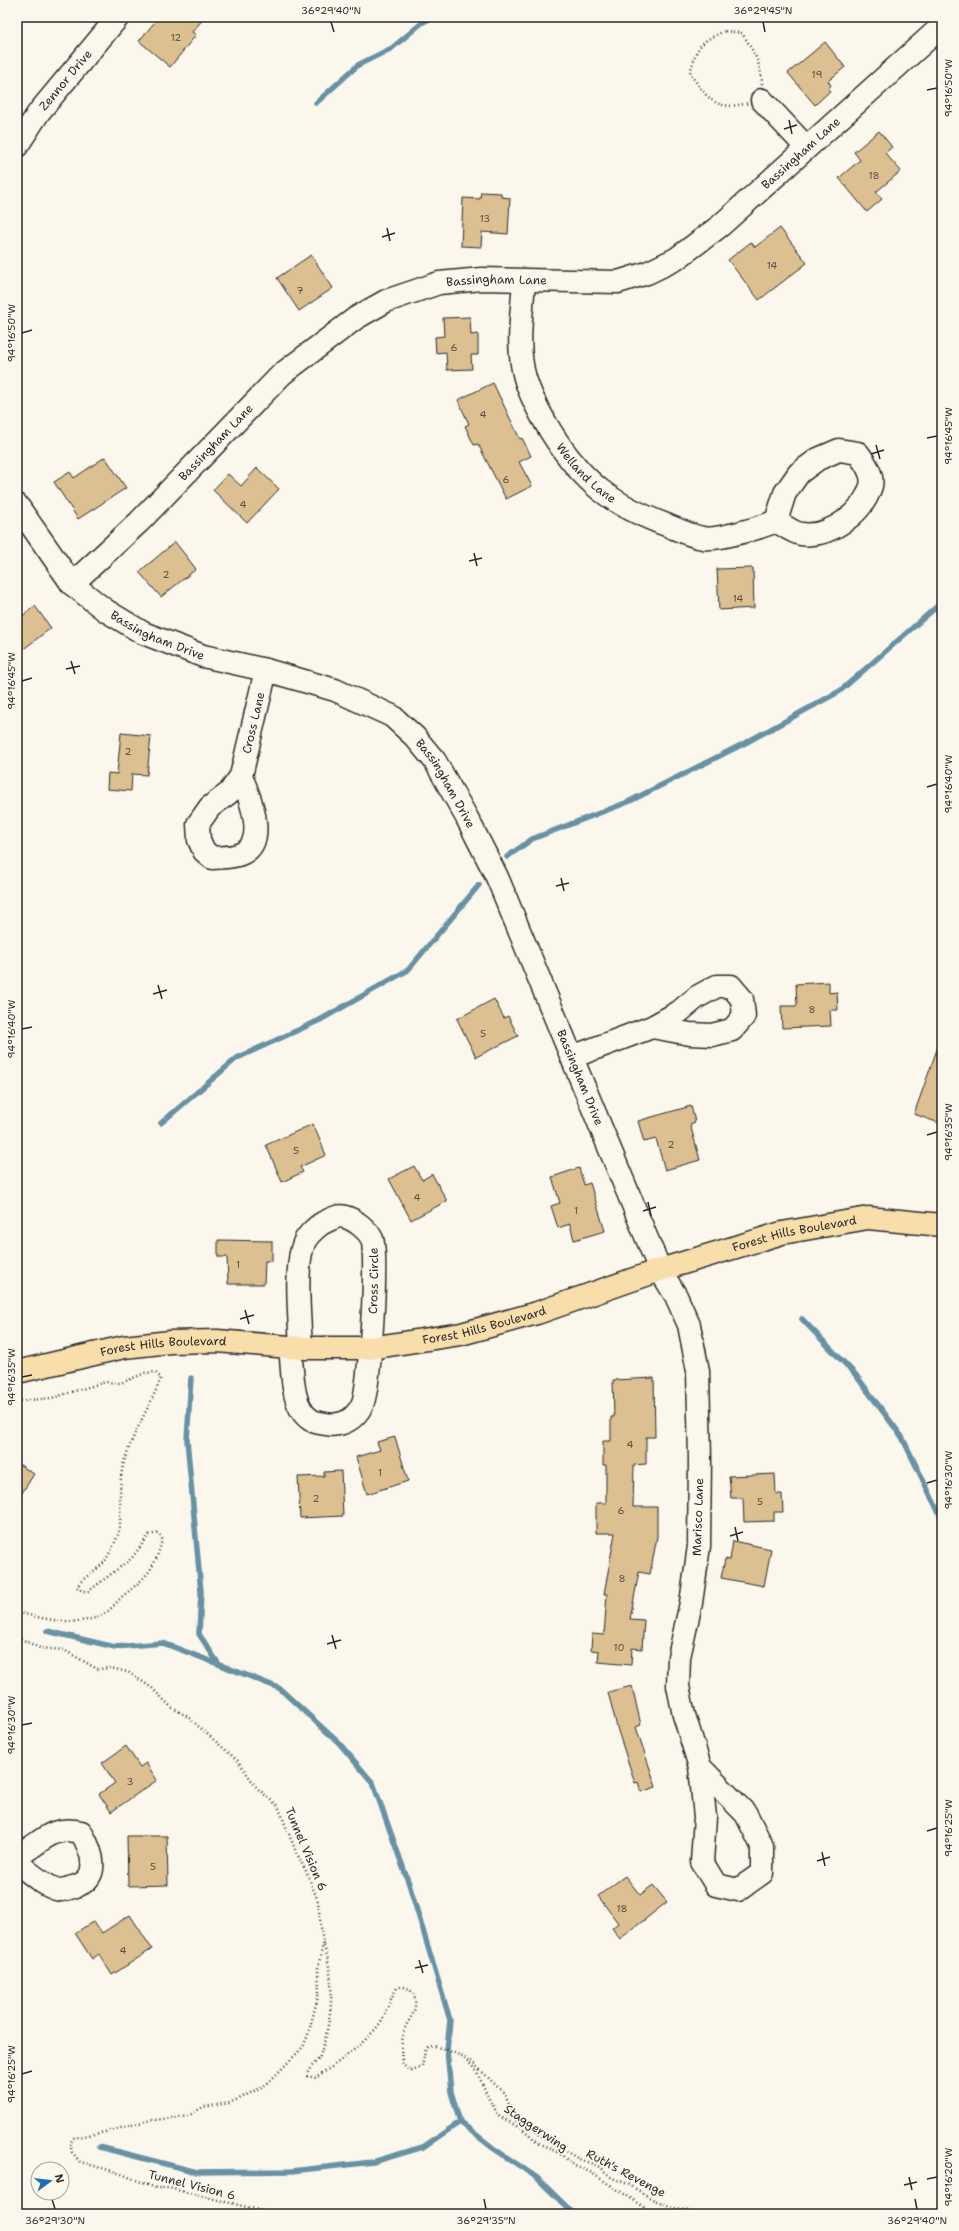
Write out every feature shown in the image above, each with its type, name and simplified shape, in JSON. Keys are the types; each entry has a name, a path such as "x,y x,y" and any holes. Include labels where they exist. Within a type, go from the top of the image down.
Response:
{"main road":[{"name":"Forest Hills Boulevard","path":"17,1372 124,1347 170,1342 217,1341 296,1348 370,1348 461,1334 537,1313 660,1270 782,1233 868,1218 942,1225"}],"street":[{"name":"Zennor Drive","path":"17,146 39,112 118,17"},
{"name":"Bassingham Lane","path":"72,584 139,522 282,374 356,318 386,301 439,283 482,279 618,282 648,273 676,260 720,226 942,26"},
{"path":"762,100 806,147"},
{"name":"Welland Lane","path":"524,281 520,346 524,376 535,406 565,454 584,477 610,498 657,521 704,539 758,529 776,522"},
{"name":"Bassingham Drive","path":"17,505 72,584 105,610 143,633 203,656 266,670 334,690 392,716 415,737 435,761 467,818 497,877 660,1270"},
{"name":"Cross Lane","path":"241,776 266,670"},
{"path":"572,1057 652,1027"},
{"name":"Cross Circle","path":"341,1216 347,1217 360,1225 372,1238 374,1252 370,1348 363,1403 356,1415 346,1423 328,1425 312,1421 304,1413 297,1400 296,1348 299,1260 304,1242 323,1222 341,1216"},
{"name":"Marisco Lane","path":"660,1270 676,1296 689,1325 698,1371 700,1459 699,1546 691,1603 679,1657 678,1686 684,1715 700,1767 705,1817 702,1862 716,1885 738,1890 762,1873 762,1846 746,1814 700,1767"},
{"path":"17,1856 54,1832 69,1829 81,1832 91,1849 93,1862 90,1876 79,1885 60,1890 42,1882 17,1863"}],"path":[{"path":"725,31 742,33 758,57 763,77 762,100 738,106 721,106 702,91 690,73 695,54 705,39 725,31"},
{"path":"17,1401 52,1398 105,1382 121,1383 155,1372 161,1378 135,1429 124,1462 120,1477 120,1524 118,1535 106,1560 80,1582 77,1587 82,1591 89,1591 132,1558 149,1535 158,1534 162,1539 154,1567 114,1606 103,1614 88,1619 48,1620 17,1612"},
{"name":"Tunnel Vision 6","path":"17,1637 40,1648 64,1650 97,1669 111,1668 128,1672 152,1688 171,1707 188,1717 238,1761 257,1788 278,1806 296,1852 307,1873 318,1901 323,1944 318,1968 319,1993 308,2035 303,2047 267,2084 229,2103 203,2107 188,2116 146,2121 110,2131 74,2138 70,2143 72,2152 80,2162 116,2172 156,2188 169,2188 263,2211 292,2212 296,2214"},
{"name":"Staggerwing","path":"323,1944 331,1982 331,2018 319,2059 310,2066 307,2076 316,2078 340,2062 382,2019 389,2000 397,1988 401,1986 410,1989 415,1998 416,2007 405,2027 400,2056 404,2066 412,2071 418,2070 422,2067 425,2051 428,2047 434,2046 464,2057 477,2072 489,2099 499,2116 525,2131 540,2144 559,2153 575,2166 590,2172 656,2214"},
{"name":"Ruth's Revenge","path":"464,2057 471,2061 505,2094 517,2123 530,2126 544,2138 579,2159 598,2166 612,2178 628,2184 654,2200 675,2208 702,2214"}],"building":[{"path":"159,17 205,17 192,32 196,35 170,67 139,41"},
{"path":"825,42 845,67 828,81 831,85 828,89 830,91 815,105 788,73"},
{"path":"879,131 892,147 885,153 901,171 876,192 882,199 867,212 839,178 860,160 854,152"},
{"path":"481,192 501,193 501,197 510,198 508,234 482,232 481,247 461,246 463,198 480,199"},
{"path":"780,228 807,263 759,300 728,260 751,242 755,247"},
{"path":"311,255 333,288 299,311 277,278"},
{"path":"470,317 471,335 478,334 478,355 471,355 472,369 447,370 446,352 436,353 435,337 444,336 443,318"},
{"path":"493,383 520,439 522,438 531,456 519,462 532,486 506,499 478,444 474,445 465,426 469,424 458,400"},
{"path":"105,457 126,488 78,519 54,482 70,472 74,478"},
{"path":"257,468 279,489 247,523 213,490 228,474 241,486"},
{"path":"175,542 196,569 161,597 139,572"},
{"path":"753,568 754,608 719,610 717,569"},
{"path":"35,606 51,628 17,654 17,620"},
{"path":"121,733 151,736 147,775 132,774 131,791 107,789 108,773 117,774"},
{"path":"829,982 829,993 837,992 838,1010 830,1010 831,1026 782,1028 781,1006 797,1006 796,984"},
{"path":"494,999 504,1018 508,1016 518,1036 476,1057 457,1019"},
{"path":"940,1041 942,1041 942,1124 914,1114"},
{"path":"691,1106 695,1122 690,1124 700,1160 665,1170 656,1139 644,1142 638,1121"},
{"path":"313,1124 326,1155 300,1167 303,1172 282,1182 266,1145"},
{"path":"414,1166 422,1180 432,1174 447,1201 411,1220 389,1179"},
{"path":"579,1168 584,1185 590,1183 605,1231 574,1240 570,1224 558,1228 551,1206 560,1203 552,1177"},
{"path":"218,1240 272,1241 272,1261 265,1261 264,1284 228,1284 227,1257 218,1257"},
{"path":"654,1378 655,1437 646,1437 646,1464 634,1465 633,1507 657,1507 657,1537 650,1574 639,1572 630,1619 644,1620 642,1649 632,1648 631,1665 598,1662 599,1651 591,1650 592,1634 604,1635 607,1594 604,1594 615,1533 596,1533 596,1503 606,1503 606,1465 603,1465 603,1441 611,1441 611,1417 614,1417 613,1380"},
{"path":"395,1437 408,1481 367,1494 356,1457 380,1450 377,1442"},
{"path":"17,1463 34,1474 17,1501"},
{"path":"341,1471 343,1516 300,1518 298,1477 324,1476 324,1472"},
{"path":"775,1474 776,1494 782,1494 783,1512 774,1512 774,1521 744,1522 743,1498 731,1498 729,1476"},
{"path":"733,1541 771,1549 764,1586 721,1578 725,1559 730,1560"},
{"path":"632,1686 641,1725 636,1727 656,1787 641,1792 638,1782 635,1783 618,1731 608,1692"},
{"path":"126,1746 140,1767 146,1763 157,1780 111,1812 99,1794 115,1783 102,1763"},
{"path":"127,1836 167,1836 168,1885 128,1886"},
{"path":"625,1876 640,1895 653,1885 667,1902 620,1939 612,1928 618,1923 598,1896"},
{"path":"130,1915 152,1949 112,1975 99,1954 92,1959 75,1933 94,1921 102,1933"}],"waterway":[{"path":"316,103 358,65 392,48 423,22 433,17"},
{"path":"507,857 532,839 628,802 747,742 840,691 942,602"},
{"path":"161,1123 237,1058 320,1020 408,970 479,885"},
{"path":"802,1319 855,1374 902,1437 942,1519"},
{"path":"191,1378 187,1440 201,1592 199,1634 218,1663"},
{"path":"47,1631 115,1647 163,1643 218,1664 279,1688 339,1743 373,1783 409,1884 450,2020 447,2050 451,2092 460,2122 493,2148 536,2177 574,2214"},
{"path":"99,2147 197,2172 291,2171 373,2162 423,2147 460,2122"}]}
